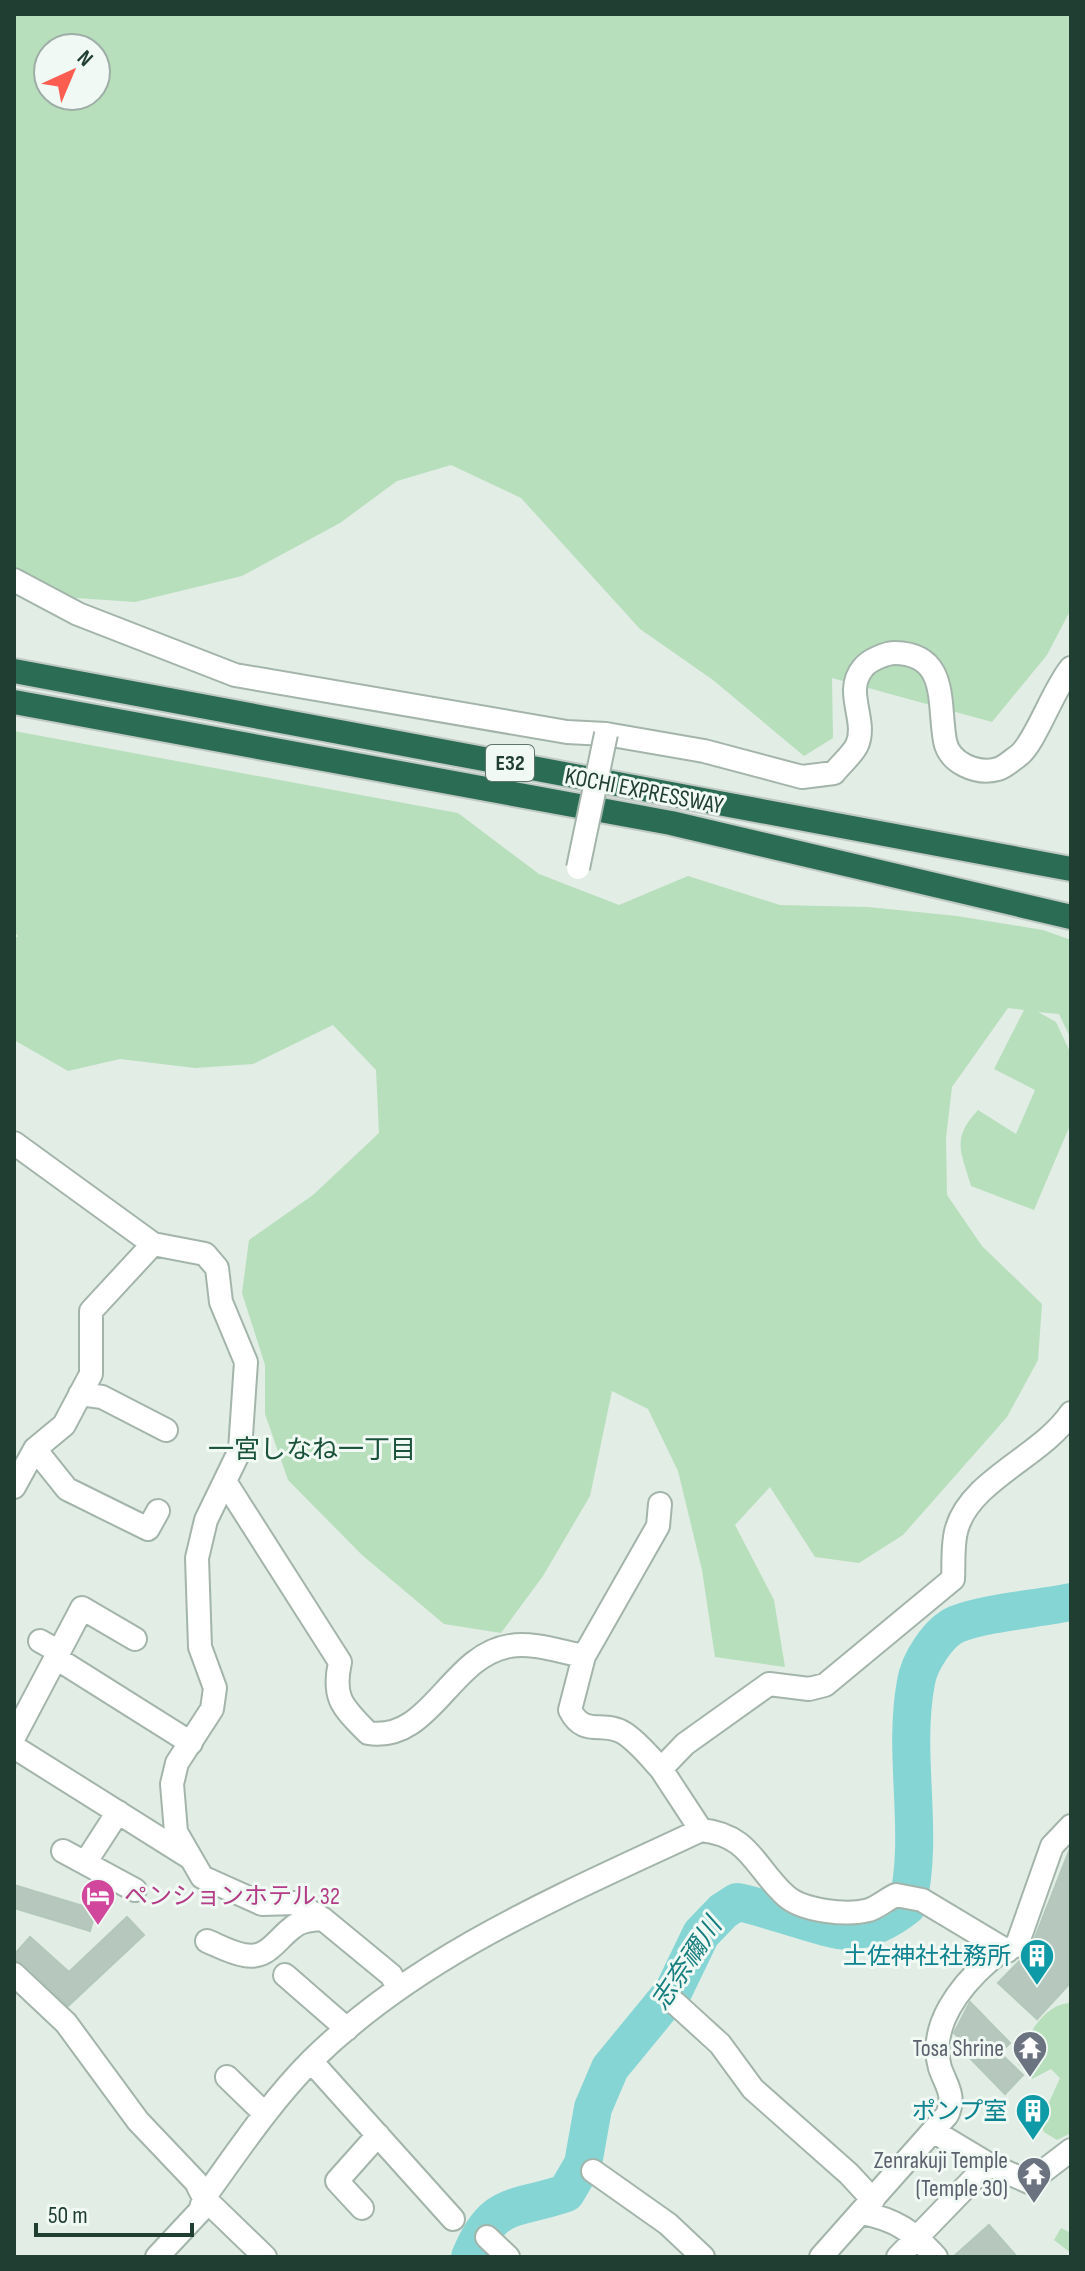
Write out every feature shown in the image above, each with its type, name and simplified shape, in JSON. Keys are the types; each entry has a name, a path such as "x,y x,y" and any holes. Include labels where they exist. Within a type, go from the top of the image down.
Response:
{"highway":[{"name":"KOCHI EXPRESSWAY","path":"14,671 1071,869"},
{"name":"KOCHI EXPRESSWAY","path":"14,702 671,823 988,895 1071,917"}],"street":[{"path":"14,580 78,614 235,675 567,732 606,734 704,751 802,777 834,773 857,745 859,722 853,692 863,668 887,653 912,653 933,669 942,701 945,744 957,761 976,770 999,769 1024,752 1058,683 1071,668"},
{"path":"578,868 606,734"},
{"path":"14,1143 153,1244 205,1254 217,1268 221,1302 246,1362 240,1450 206,1520 197,1558 195,1593 200,1647 215,1688 212,1709 177,1763 172,1784 176,1832 202,1877 262,1904 296,1903 323,1919 391,1975 398,1987"},
{"path":"14,1487 35,1449 64,1425 91,1374 91,1311 153,1244"},
{"path":"80,1394 102,1397 166,1430"},
{"path":"661,1769 685,1744 769,1684 809,1689 825,1685 953,1579 956,1530 965,1508 1041,1446 1071,1413"},
{"path":"35,1449 67,1489 148,1529 158,1511"},
{"path":"226,1483 340,1662 335,1685 339,1701 368,1733 389,1737 412,1724 471,1664 509,1646 584,1656"},
{"path":"660,1504 658,1526 584,1656 570,1697 570,1710 575,1722 622,1732 661,1769 701,1830"},
{"path":"14,1737 51,1650 82,1608 135,1639"},
{"path":"51,1650 191,1743"},
{"path":"14,1747 189,1857"},
{"path":"85,1863 118,1812"},
{"path":"821,2257 933,2131 951,2106 950,2090 940,2066 941,2023 963,1990 989,1961 1017,1945 1052,1846 1071,1826"},
{"path":"157,2257 200,2211 204,2198 265,2114 311,2061 398,1987 508,1922 701,1830 721,1832 735,1839 786,1896 798,1904 856,1912 872,1909 896,1895 922,1900 1007,1951"},
{"path":"63,1851 135,1890"},
{"path":"207,1941 255,1956 272,1949 292,1927 323,1919"},
{"path":"14,1974 66,2023 138,2121 196,2182 204,2198 265,2257"},
{"path":"285,1975 347,2029"},
{"path":"675,2003 720,2044 753,2089 849,2174 867,2207 917,2237 936,2257"},
{"path":"311,2061 453,2219"},
{"path":"227,2077 265,2114"},
{"path":"933,2131 988,2164 1029,2182 1071,2150"},
{"path":"362,2208 337,2181 378,2135"},
{"path":"898,2257 988,2164"},
{"path":"593,2171 668,2224 703,2257"},
{"path":"487,2237 508,2257"}],"green space":[{"path":"14,14 1071,14 1071,609 1047,655 992,722 832,678 833,738 804,756 713,680 640,629 521,498 451,465 397,481 340,523 242,576 135,602 61,597 14,568"},
{"path":"14,731 458,813 539,874 619,905 688,876 780,905 868,907 957,916 1043,930 1071,940 1071,1039 1059,1014 1038,1012 1056,1022 1071,1054 1071,1123 1034,1210 971,1186 961,1146 964,1129 978,1110 1016,1134 1035,1090 994,1069 1024,1010 1008,1008 952,1087 946,1138 947,1195 982,1246 1042,1304 1038,1360 1007,1417 903,1535 859,1563 815,1557 770,1487 735,1525 774,1600 785,1667 715,1657 702,1570 678,1471 648,1409 612,1391 590,1496 543,1576 501,1633 444,1624 362,1555 288,1480 265,1414 265,1365 242,1293 249,1240 313,1195 379,1133 376,1070 333,1025 253,1064 195,1068 120,1059 68,1071 14,1040 14,939 18,936 14,932"},
{"path":"1071,2003 1071,2133 1057,2140 1044,2132 1040,2122 1060,2078 1051,2069 1032,2079 1018,2064 1036,2024 1052,2009"},
{"path":"1061,2228 1071,2233 1071,2253 1054,2240"}],"building":[{"path":"1071,1846 1071,1982 1037,2019 998,1983 1030,1950"},
{"path":"14,1885 96,1910 90,1931 14,1908"},
{"path":"127,1917 144,1935 68,2006 24,1964 14,1960 14,1955 30,1937 69,1972"},
{"path":"970,2002 1010,2043 1000,2053 1023,2075 1005,2094 965,2053 970,2048 954,2033"},
{"path":"989,2225 1017,2257 953,2257"}],"waterway":[{"name":"志奈禰川","path":"470,2257 479,2238 497,2216 519,2206 566,2193 583,2164 593,2108 610,2068 674,1990 701,1934 723,1911 737,1902 829,1928 851,1931 881,1923 907,1906 914,1851 912,1710 916,1682 925,1657 936,1641 957,1624 1071,1602"}],"place":[{"name":"ペンションホテル 32","path":"98,1927"},
{"name":"土佐神社社務所","path":"1037,1987"},
{"name":"Tosa Shrine","path":"1030,2079"},
{"name":"ポンプ室","path":"1033,2142"},
{"name":"Zenrakuji Temple (Temple 30)","path":"1034,2205"}],"district":[{"name":"一宮しなね一丁目","path":"312,1450"}]}
